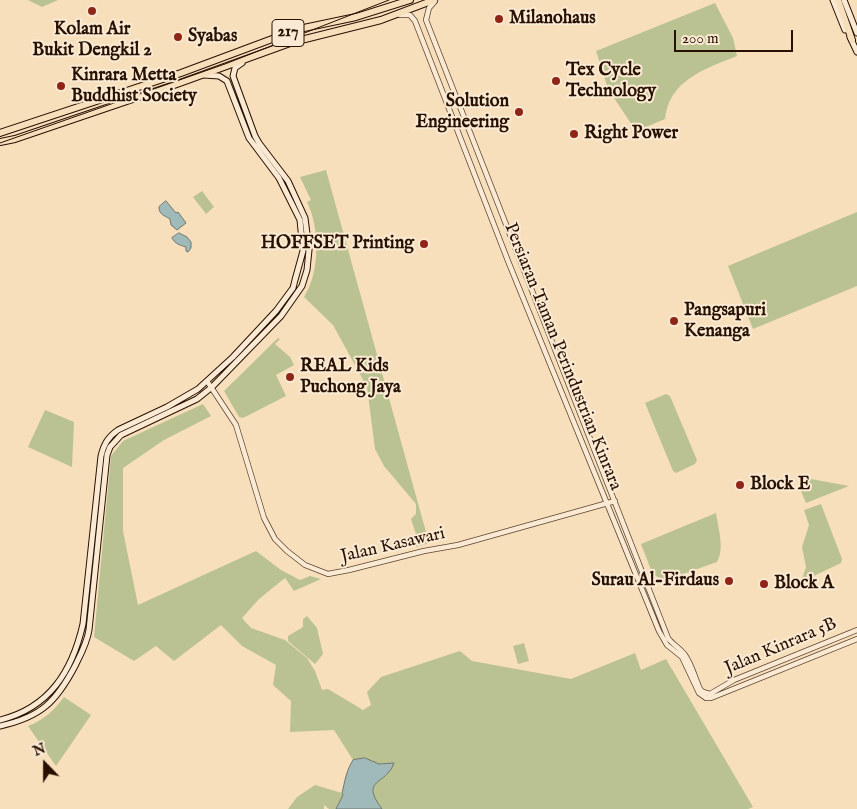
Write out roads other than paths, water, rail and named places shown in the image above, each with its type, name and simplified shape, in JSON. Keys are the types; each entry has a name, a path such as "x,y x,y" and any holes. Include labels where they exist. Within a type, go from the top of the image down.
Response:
{"highway":[{"name":"217","path":"0,133 181,73 299,30 356,17 410,0"},
{"name":"217","path":"0,142 15,139 203,75 302,39 363,26 435,0"},
{"path":"838,0 852,40"}],"main road":[{"path":"833,0 846,32 857,52"},
{"path":"844,0 857,33"},
{"path":"0,720 31,709 54,689 79,639 83,624 101,456 110,435 187,397 207,381 233,357 285,299 292,288 303,251 300,220 278,178 248,138 233,73 238,65 251,58"},
{"path":"0,726 25,719 56,697 63,689 86,645 90,630 107,455 110,447 121,435 197,399 212,388 282,316 302,286 309,260 309,250 305,218 300,204 283,174 259,143 227,81 224,78 203,75"}],"street":[{"name":"Persiaran Taman Perindustrian Kinrara","path":"435,0 429,8 426,20 668,638 688,659 702,692 710,694 718,692"},
{"name":"Persiaran Taman Perindustrian Kinrara","path":"396,15 410,15 415,21 508,261 664,642 682,657 696,690 701,696 706,698 718,692"},
{"name":"Jalan Kasawari","path":"207,381 239,431 260,506 272,533 287,551 301,562 328,574 424,550 458,545 615,501"},
{"name":"Jalan Kinrara 5B","path":"718,692 734,680 857,630"},
{"name":"Jalan Kinrara 5B","path":"718,692 857,639"}],"water":[{"path":"166,201 186,223 177,230 171,225 170,219 160,212 159,207"},
{"path":"179,233 187,237 191,242 191,248 188,252 186,247 176,243 172,238"},
{"path":"365,758 379,764 394,763 386,776 376,783 374,787 373,792 382,809 336,809 343,795 347,772 353,760"}],"tram line":[{"path":"0,143 225,64 389,0"}],"place":[{"name":"Kolam Air Bukit Dengkil 2","path":"92,11"},
{"name":"Milanohaus","path":"499,19"},
{"name":"Syabas","path":"178,37"},
{"name":"Tex Cycle Technology","path":"556,81"},
{"name":"Kinrara Metta Buddhist Society","path":"61,86"},
{"name":"Solution Engineering","path":"519,112"},
{"name":"Right Power","path":"574,134"},
{"name":"HOFFSET Printing","path":"424,244"},
{"name":"Pangsapuri Kenanga","path":"674,321"},
{"name":"REAL Kids Puchong Jaya","path":"290,377"},
{"name":"Block E","path":"740,485"},
{"name":"Surau Al-Firdaus","path":"729,581"},
{"name":"Block A","path":"764,584"}]}
